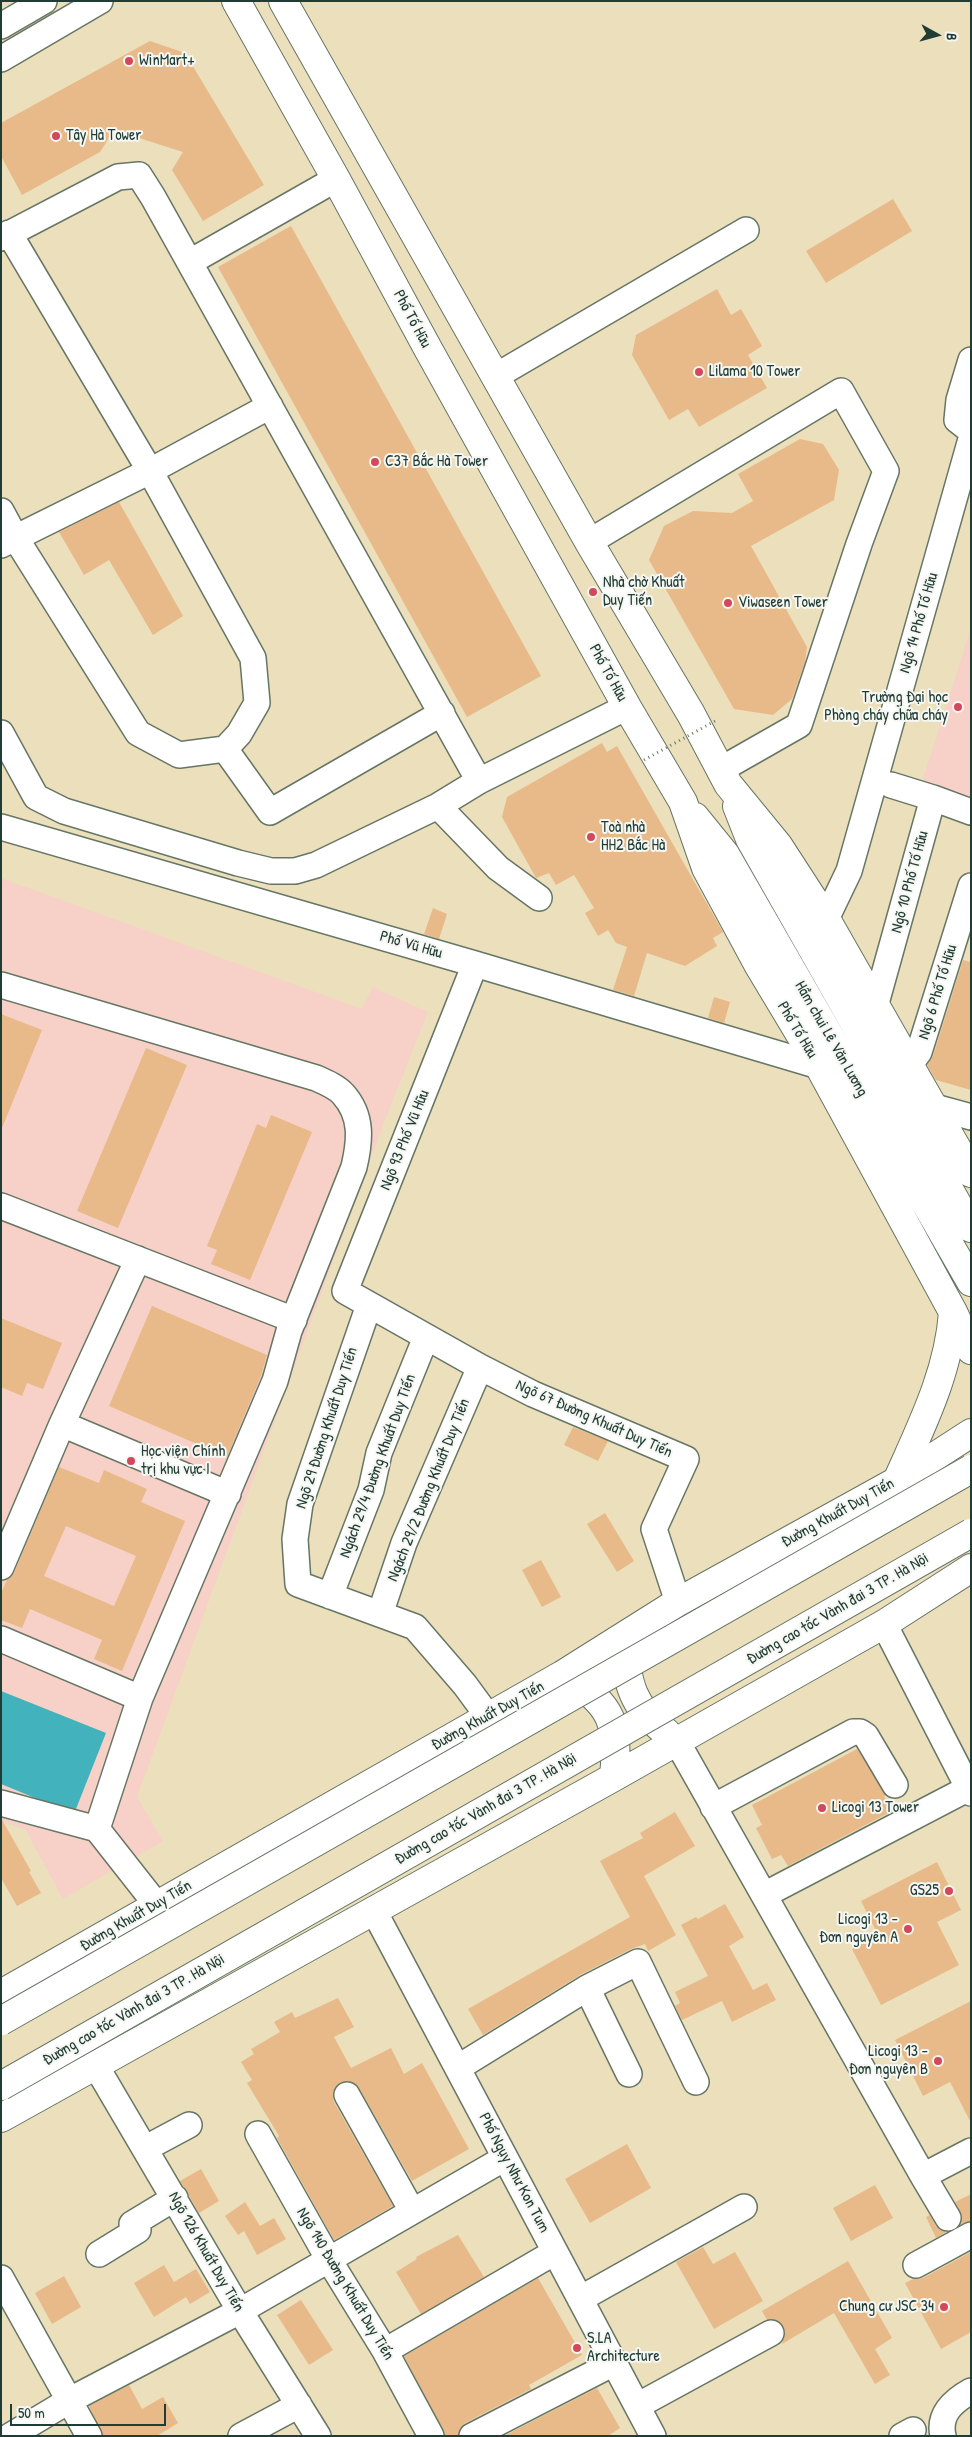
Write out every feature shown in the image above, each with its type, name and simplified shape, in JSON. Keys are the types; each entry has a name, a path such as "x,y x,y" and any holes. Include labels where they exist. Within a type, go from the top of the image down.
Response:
{"main road":[{"name":"Phố Tố Hữu","path":"236,1 626,706 683,802 706,868 759,966 819,1066 953,1312 971,1350"},
{"path":"283,1 589,542 690,714 724,777 778,845 826,919 908,1067 971,1173"},
{"name":"Hầm chui Lê Văn Lương","path":"724,777 750,839 971,1228"},
{"name":"Hầm chui Lê Văn Lương","path":"683,802 725,854 971,1282"},
{"path":"896,1481 937,1386 951,1337 953,1312"},
{"name":"Đường Khuất Duy Tiến","path":"1,1994 487,1715 562,1675 622,1635 896,1481 971,1433"},
{"path":"1,2021 971,1468"},
{"name":"Đường cao tốc Vành đai 3 TP. Hà Nội","path":"1,2086 971,1533"},
{"path":"1,2118 614,1777 676,1740 884,1624 936,1588 971,1568"},
{"path":"936,1588 971,1588"},
{"path":"622,1635 628,1678 636,1702 652,1722 676,1740"},
{"path":"562,1675 583,1686 601,1703 611,1720 617,1745 614,1777"}],"street":[{"path":"1,26 44,1"},
{"path":"1,59 100,1"},
{"path":"1,510 8,541 138,733 178,755 225,749 240,734 257,703 253,658 150,471 5,236 118,176 139,175 190,262 479,781"},
{"path":"190,262 336,179"},
{"path":"496,376 746,230"},
{"path":"971,360 960,400 957,420 971,431"},
{"path":"589,542 841,391 886,471 859,544 799,725 724,777"},
{"path":"8,541 150,471 270,406"},
{"name":"Ngõ 14 Phố Tố Hữu","path":"826,919 849,871 971,439"},
{"path":"1,733 36,797 50,804 74,814 238,863 271,870 295,871 316,865 438,806 479,781 626,706"},
{"path":"225,749 270,812 442,713"},
{"path":"892,785 971,812"},
{"name":"Ngõ 10 Phố Tố Hữu","path":"875,1007 932,798"},
{"path":"438,806 498,868 539,898"},
{"name":"Phố Vũ Hữu","path":"1,826 819,1066"},
{"name":"Ngõ 6 Phố Tố Hữu","path":"908,1067 919,1052 971,886"},
{"name":"Ngõ 93 Phố Vũ Hữu","path":"368,1305 345,1291 475,964"},
{"path":"1,985 316,1078 342,1093 357,1115 360,1142 354,1167 294,1320 275,1381 140,1698 97,1829"},
{"path":"931,1106 971,1117"},
{"path":"1,1206 294,1320"},
{"path":"1,1566 62,1424 138,1259"},
{"name":"Ngõ 67 Đường Khuất Duy Tiến","path":"368,1305 533,1394 686,1459 654,1529 678,1602"},
{"name":"Ngõ 29 Đường Khuất Duy Tiến","path":"368,1305 300,1504 295,1539 298,1584 415,1627 465,1685 487,1715"},
{"name":"Ngách 29/4 Đường Khuất Duy Tiến","path":"330,1596 371,1490 379,1453 426,1337"},
{"name":"Ngách 29/2 Đường Khuất Duy Tiến","path":"380,1614 404,1543 480,1367"},
{"path":"62,1424 228,1494"},
{"path":"764,1895 970,1790 884,1624"},
{"path":"1,1639 140,1698"},
{"path":"713,1807 853,1732 860,1732 866,1736 895,1784"},
{"path":"676,1740 948,2218"},
{"path":"1,1803 97,1829 156,1904"},
{"name":"Phố Ngụy Như Kon Tum","path":"374,1911 459,2067 505,2158 653,2436"},
{"path":"459,2067 586,1988 638,1962 696,2082"},
{"path":"586,1988 630,2074"},
{"name":"Ngõ 126 Khuất Duy Tiến","path":"96,2066 146,2148 240,2311 318,2436"},
{"path":"347,2095 412,2211"},
{"path":"146,2148 189,2125"},
{"name":"Ngõ 140 Đường Khuất Duy Tiến","path":"258,2134 329,2260 385,2350 430,2436"},
{"path":"923,2176 971,2151"},
{"path":"10,2436 70,2400 240,2311 505,2158"},
{"path":"99,2254 138,2230 132,2224 175,2198"},
{"path":"580,2299 744,2207"},
{"path":"916,2265 971,2235"},
{"path":"385,2350 555,2252"},
{"path":"1,2278 89,2436"},
{"path":"637,2406 771,2333"},
{"path":"472,2436 614,2363"},
{"path":"944,2436 941,2425 943,2417 958,2398 971,2391"},
{"path":"241,2436 299,2405"}],"path":[{"path":"644,760 715,721"}],"shaded area":[{"name":"Trường Đại học Phòng cháy chữa cháy","path":"971,628 971,800 921,785"},
{"name":"Học viện Chính trị khu vực I","path":"1,878 362,1009 372,987 428,1012 383,1125 137,1797 163,1841 63,1899 25,1829 1,1822"}],"water":[{"path":"1,1691 106,1733 74,1814 1,1784"}],"building":[{"name":"Tây Hà Tower","path":"150,41 185,53 264,185 203,221 172,170 183,152 114,130 100,152 22,195 1,156 1,123"},
{"path":"893,199 912,231 826,283 806,251"},
{"name":"C37 Bắc Hà Tower","path":"291,226 541,676 467,717 218,267"},
{"name":"Lilama 10 Tower","path":"717,289 731,315 741,309 762,346 748,355 767,388 699,427 688,409 669,420 632,355 636,335"},
{"name":"Viwaseen Tower","path":"800,439 823,444 839,470 834,500 751,546 807,647 805,662 792,699 773,715 734,709 649,560 664,526 693,511 732,513 753,501 738,474"},
{"path":"119,502 183,616 153,635 109,560 84,575 59,532"},
{"name":"Toà nhà HH2 Bắc Hà","path":"602,743 607,752 617,746 723,932 713,938 717,946 685,966 647,953 634,996 613,990 627,947 616,943 608,930 598,936 585,913 594,908 574,875 556,885 549,873 536,878 502,817 507,797"},
{"path":"433,908 447,914 439,939 424,934"},
{"path":"963,960 971,962 971,1090 936,1080 927,1065 933,1056"},
{"path":"714,997 730,1002 724,1023 708,1018"},
{"path":"1,1014 42,1030 2,1128 1,1128"},
{"path":"146,1048 187,1065 118,1228 77,1211"},
{"path":"271,1115 312,1132 250,1280 211,1264 217,1250 207,1246 257,1124 266,1128"},
{"path":"152,1306 267,1355 261,1376 227,1457 109,1406"},
{"path":"1,1318 62,1343 43,1389 27,1383 22,1396 1,1387"},
{"path":"573,1427 608,1441 598,1461 564,1445"},
{"path":"59,1467 99,1483 104,1470 147,1489 141,1502 185,1521 122,1671 94,1659 102,1640 30,1609 22,1628 1,1620 1,1593 7,1580 14,1573","holes":["66,1526 136,1556 114,1606 44,1576"]},
{"path":"605,1513 634,1561 617,1572 587,1524"},
{"path":"541,1560 561,1597 542,1607 522,1570"},
{"name":"Licogi 13 Tower","path":"857,1749 886,1795 884,1796 892,1811 788,1866 781,1855 772,1859 756,1828 762,1825 752,1805"},
{"path":"675,1812 695,1846 644,1876 676,1935 648,1951 645,1944 631,1949 580,1975 483,2035 468,2009 630,1917 600,1861 643,1838 640,1833"},
{"path":"1,1818 31,1871 29,1872 41,1893 17,1906 1,1878"},
{"name":"Licogi 13 - Đơn nguyên A","path":"937,1862 961,1910 937,1922 959,1965 881,2005 852,1949 878,1935 861,1901"},
{"path":"725,1904 744,1937 729,1946 753,1990 767,1983 776,2000 732,2022 722,2001 682,2020 675,2006 680,2003 675,1992 708,1976 681,1925 696,1917 698,1919"},
{"path":"338,1998 354,2027 334,2037 351,2068 391,2048 404,2074 422,2063 469,2149 412,2181 359,2088 348,2081 340,2083 333,2094 334,2102 393,2206 334,2240 277,2138 279,2136 247,2083 252,2080 241,2062 254,2054 251,2049 280,2032 274,2022 292,2012 295,2018"},
{"name":"Licogi 13 - Đơn nguyên B","path":"971,2001 971,2123 950,2082 923,2096 895,2040"},
{"path":"627,2144 651,2188 590,2223 565,2179"},
{"path":"201,2169 219,2201 199,2213 180,2181"},
{"path":"875,2185 893,2218 851,2241 833,2208"},
{"path":"971,2194 971,2221 961,2224 962,2217 955,2202"},
{"path":"245,2202 260,2226 274,2218 286,2239 257,2255 244,2231 238,2235 225,2216"},
{"path":"930,2215 936,2226 946,2232 936,2238 926,2217"},
{"path":"458,2235 484,2277 421,2314 396,2272 417,2259 416,2257"},
{"path":"703,2247 713,2264 735,2252 763,2301 714,2329 676,2262"},
{"name":"Chung cư JSC 34","path":"971,2252 971,2332 941,2349 905,2283 913,2279 923,2278"},
{"path":"848,2261 892,2338 875,2349 890,2375 875,2384 834,2313 782,2344 785,2334 783,2326 778,2321 767,2320 762,2311"},
{"path":"164,2265 174,2282 196,2269 210,2292 190,2304 186,2297 154,2317 134,2283"},
{"path":"64,2276 81,2307 52,2324 35,2293"},
{"path":"538,2278 582,2355 529,2385 531,2389 465,2423 460,2429 458,2436 445,2436 404,2356"},
{"path":"301,2300 333,2350 309,2365 277,2315"},
{"path":"129,2385 142,2409 163,2397 178,2423 157,2436 103,2436 89,2406"},
{"path":"597,2388 620,2428 608,2436 504,2436"}],"place":[{"name":"WinMart+","path":"129,61"},
{"name":"Tây Hà Tower","path":"56,136"},
{"name":"Lilama 10 Tower","path":"699,372"},
{"name":"C37 Bắc Hà Tower","path":"375,462"},
{"name":"Nhà chờ Khuất Duy Tiến","path":"593,592"},
{"name":"Viwaseen Tower","path":"728,603"},
{"name":"Trường Đại học Phòng cháy chữa cháy","path":"958,707"},
{"name":"Toà nhà HH2 Bắc Hà","path":"591,837"},
{"name":"Học viện Chính trị khu vực I","path":"131,1461"},
{"name":"Licogi 13 Tower","path":"822,1808"},
{"name":"GS25","path":"949,1891"},
{"name":"Licogi 13 - Đơn nguyên A","path":"908,1929"},
{"name":"Licogi 13 - Đơn nguyên B","path":"938,2061"},
{"name":"Chung cư JSC 34","path":"944,2307"},
{"name":"S.LA Architecture","path":"577,2348"}]}
